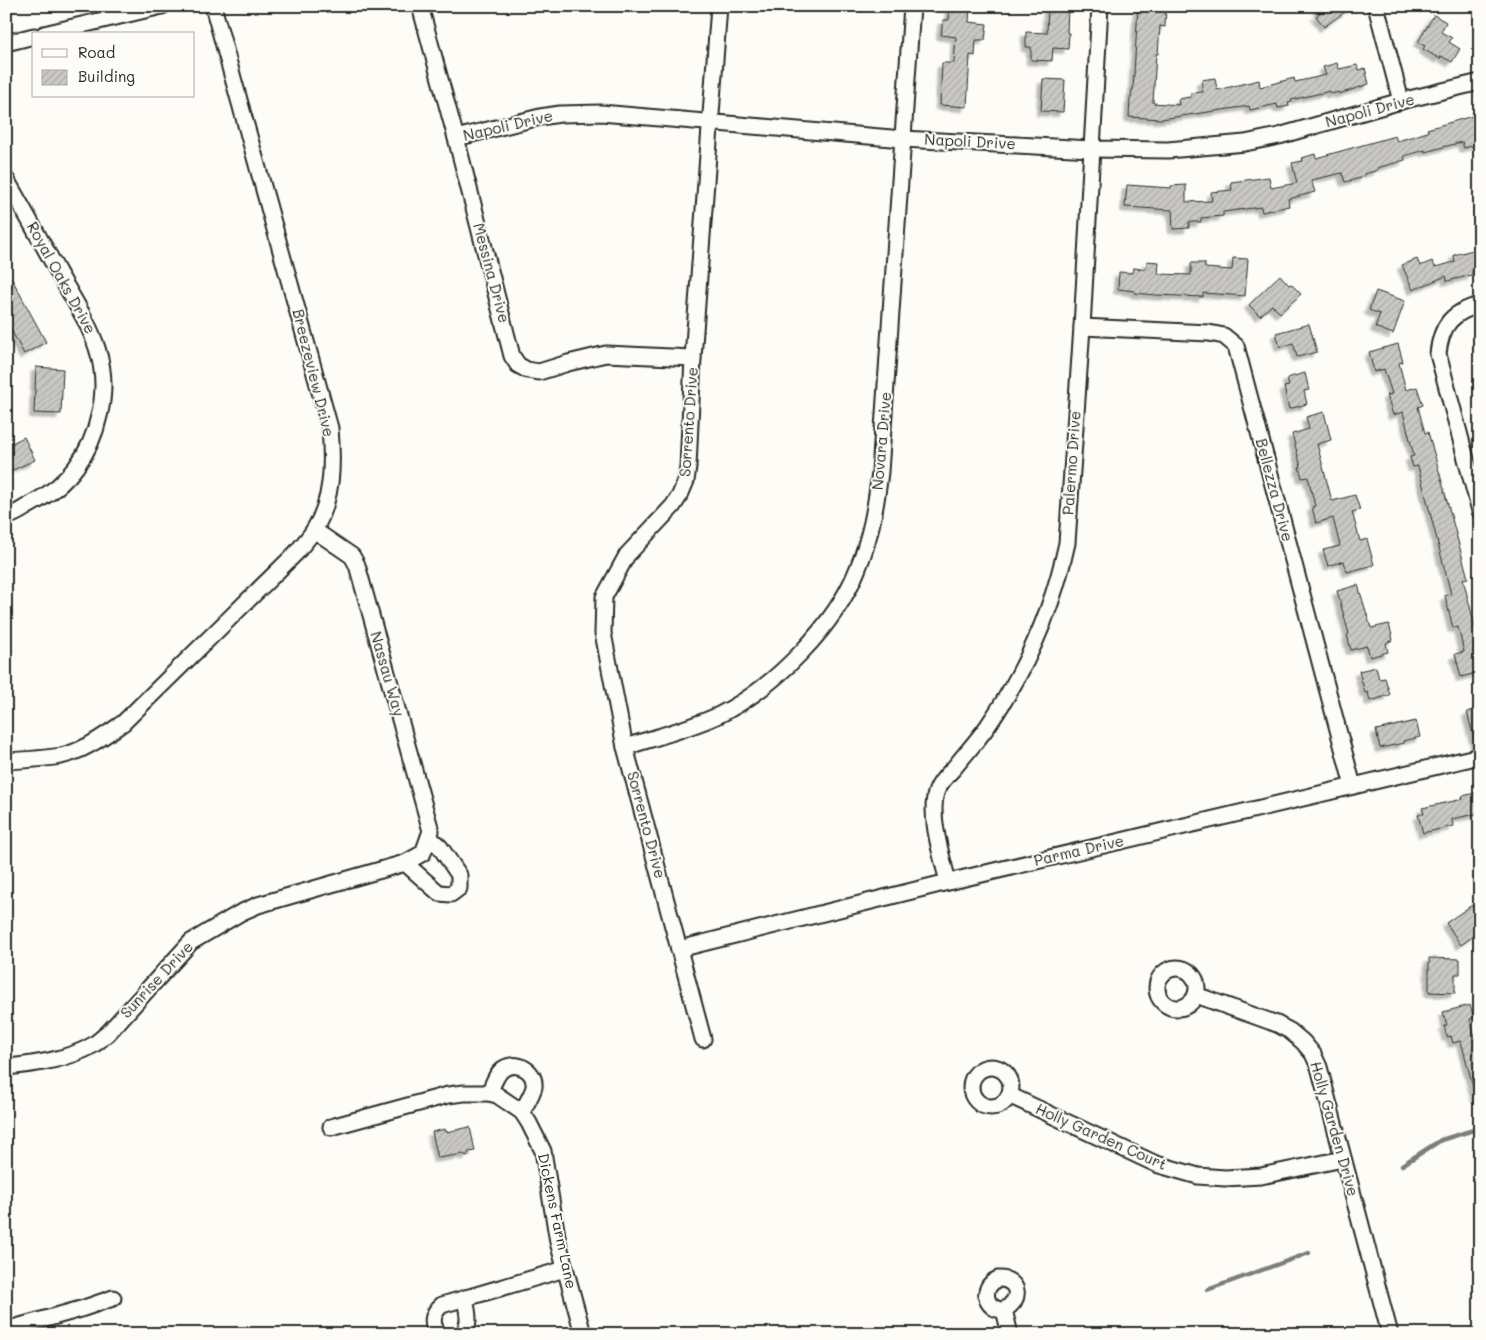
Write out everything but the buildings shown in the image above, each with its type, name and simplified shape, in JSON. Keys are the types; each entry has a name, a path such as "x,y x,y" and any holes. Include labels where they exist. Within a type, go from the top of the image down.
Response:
{"street":[{"path":"52,32 162,6"},
{"name":"Breezeview Drive","path":"6,761 62,755 94,742 123,723 297,552 314,530 328,493 332,458 330,428 214,6"},
{"name":"Messina Drive","path":"420,6 512,356 518,365 527,370 538,372 606,354 693,358"},
{"name":"Sorrento Drive","path":"703,1039 625,748 603,633 604,597 628,554 673,506 686,481 693,358 719,6"},
{"name":"Novara Drive","path":"625,748 718,715 762,686 801,653 835,612 848,591 858,568 874,520 880,472 912,6"},
{"name":"Palermo Drive","path":"948,882 935,821 936,791 982,734 1004,700 1038,636 1060,576 1067,543 1082,327 1100,6"},
{"path":"1376,6 1401,102"},
{"path":"6,43 32,36"},
{"name":"Napoli Drive","path":"456,138 540,117 560,114 601,114 903,139 1091,149 1174,150 1246,143 1278,136 1480,82"},
{"name":"Royal Oaks Drive","path":"6,179 92,332 104,383 103,402 92,441 71,474 44,498 31,504 18,514 6,517"},
{"path":"1480,305 1466,308 1450,320 1439,340 1438,354 1480,511"},
{"name":"Bellezza Drive","path":"1082,327 1209,332 1224,336 1236,346 1354,786"},
{"name":"Nassau Way","path":"314,530 352,556 357,565 430,831 423,853"},
{"name":"Parma Drive","path":"679,949 948,882 1480,756"},
{"path":"406,863 438,892 451,894 459,888 459,875 440,847 428,837"},
{"name":"Sunrise Drive","path":"6,1067 28,1066 78,1052 94,1045 108,1033 191,942 240,913 258,905 406,863 423,853"},
{"name":"Holly Garden Drive","path":"1196,995 1277,1024 1290,1031 1313,1054 1319,1067 1390,1334"},
{"path":"489,1093 499,1073 504,1069 516,1065 523,1067 532,1076 534,1088 522,1112"},
{"name":"Dickens Farm Lane","path":"331,1127 448,1095 464,1093 489,1093 496,1095 522,1112 530,1122 543,1151 558,1242 583,1334"},
{"name":"Holly Garden Court","path":"1009,1096 1156,1164 1198,1176 1225,1178 1261,1176 1343,1159"},
{"path":"439,1334 432,1320 437,1309 442,1305 565,1269"},
{"path":"6,1330 113,1298"},
{"path":"462,1334 468,1326 465,1298"},
{"path":"1004,1310 1010,1334"}],"waterway":[{"path":"1402,1165 1441,1140 1480,1128"},
{"path":"1207,1290 1309,1253"}]}
